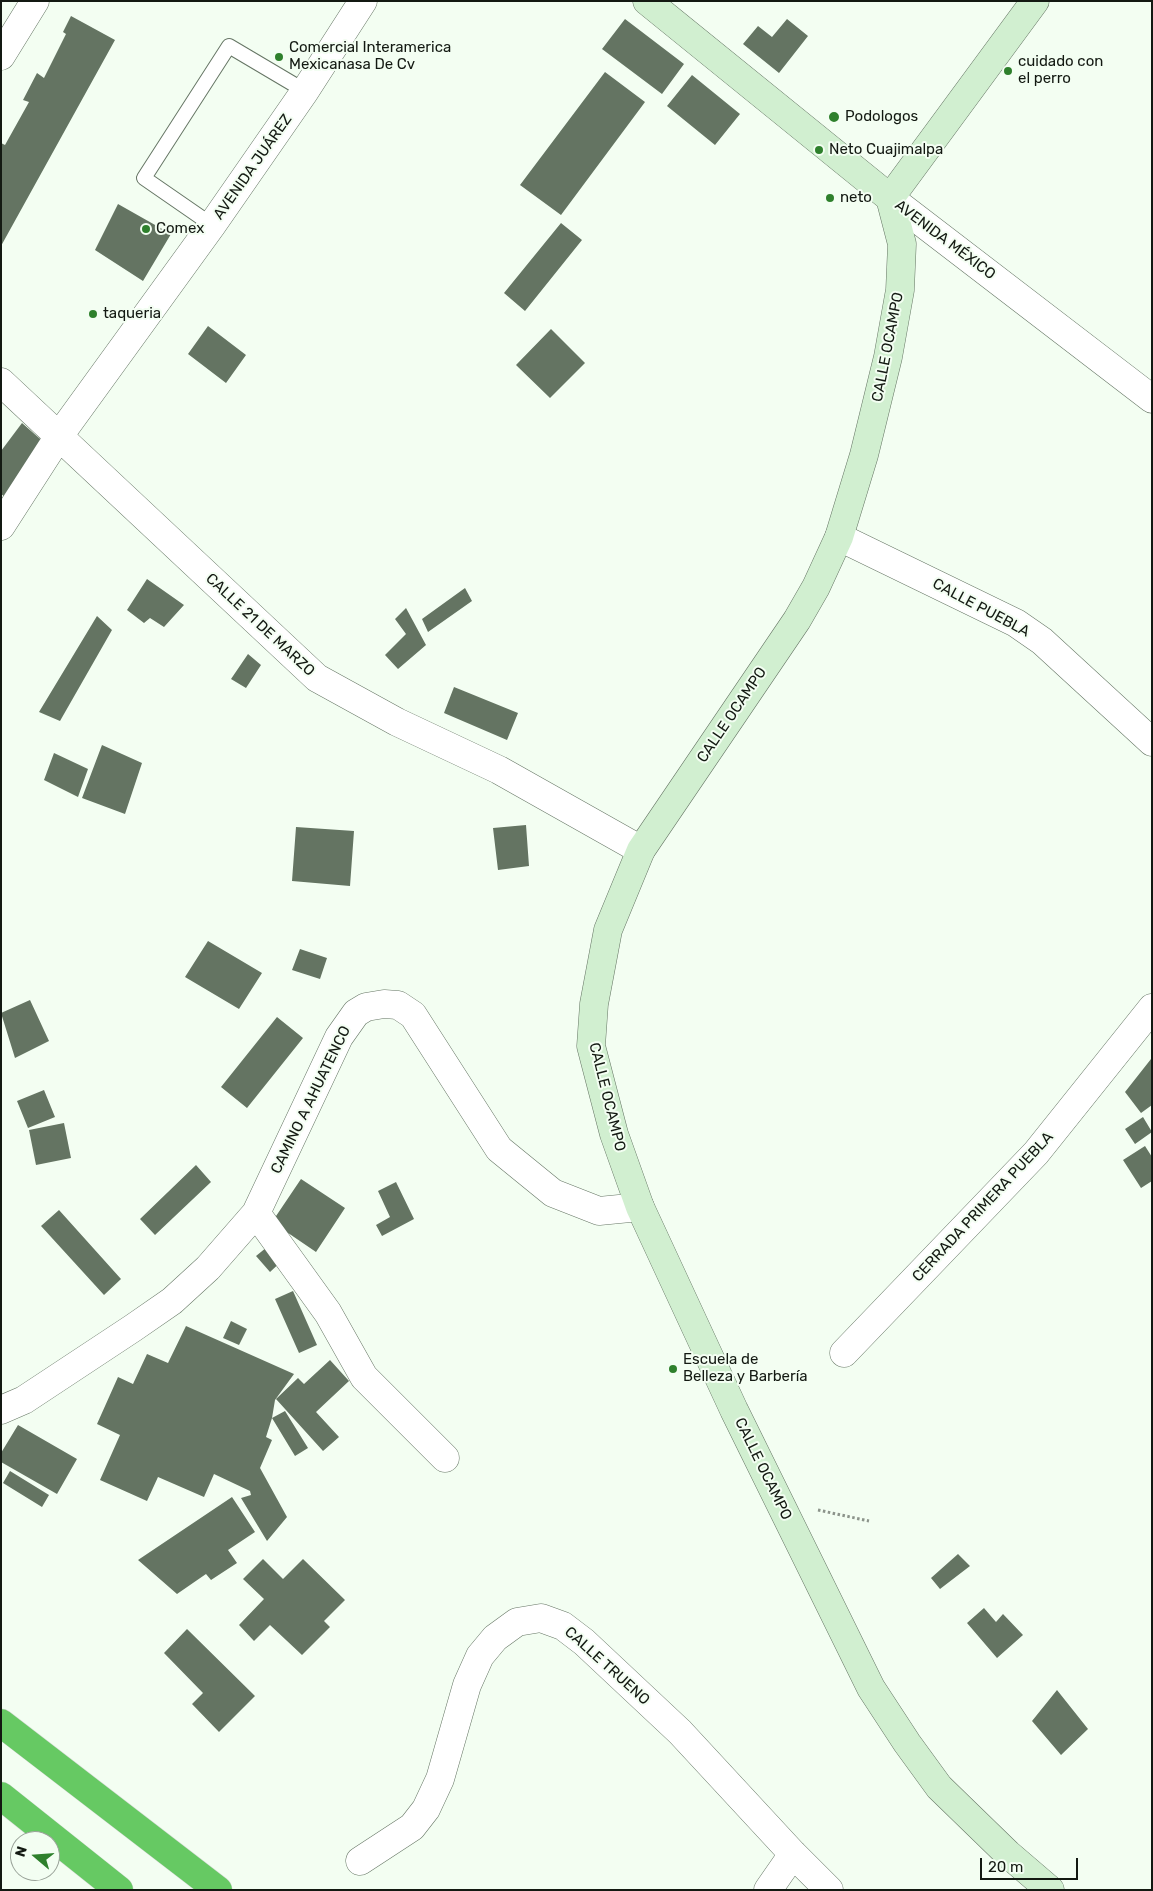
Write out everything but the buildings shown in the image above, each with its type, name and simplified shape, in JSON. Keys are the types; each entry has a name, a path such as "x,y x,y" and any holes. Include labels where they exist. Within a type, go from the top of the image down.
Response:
{"highway":[{"path":"1,1723 218,1890"},
{"path":"1,1796 119,1890"}],"main road":[{"name":"AVENIDA MÉXICO","path":"647,1 890,198"},
{"path":"890,198 1035,1"},
{"name":"CALLE OCAMPO","path":"890,198 902,244 900,290 888,357 864,455 839,537 816,588 797,620 641,850 608,930 594,1004 591,1046 614,1134 640,1207 734,1410 871,1688 939,1787 1008,1854 1050,1890"}],"street":[{"path":"1,56 35,1"},
{"name":"AVENIDA JUÁREZ","path":"1,526 59,436 212,225 305,91 363,1"},
{"name":"AVENIDA MÉXICO","path":"890,198 1152,399"},
{"name":"CALLE 21 DE MARZO","path":"1,382 317,678 397,722 499,770 641,850"},
{"name":"CALLE PUEBLA","path":"839,537 1016,623 1042,641 1152,742"},
{"name":"CAMINO A AHUATENCO","path":"1,1410 24,1400 77,1366 172,1300 208,1268 256,1213 339,1037 356,1013 366,1007 384,1004 398,1006 413,1014 499,1149 553,1193 599,1211 640,1207"},
{"name":"CERRADA PRIMERA PUEBLA","path":"844,1353 1036,1153 1152,1008"},
{"path":"256,1213 328,1313 364,1377 446,1458"},
{"name":"CALLE TRUENO","path":"360,1861 412,1827 426,1809 440,1779 467,1685 480,1656 495,1638 517,1622 541,1618 563,1626 584,1642 680,1732 792,1854 829,1890"},
{"path":"768,1890 792,1854"}],"lane":[{"path":"212,225 144,178 229,46 305,91"}],"path":[{"path":"780,1502 869,1521"}],"place":[{"name":"Comercial Interamerica Mexicanasa De Cv","path":"279,57"},
{"name":"cuidado con el perro","path":"1008,71"},
{"name":"Podologos","path":"834,117"},
{"name":"Neto Cuajimalpa","path":"819,150"},
{"name":"neto","path":"830,198"},
{"name":"Comex","path":"146,229"},
{"name":"taqueria","path":"93,314"},
{"name":"Escuela de Belleza y Barbería","path":"673,1369"}]}
